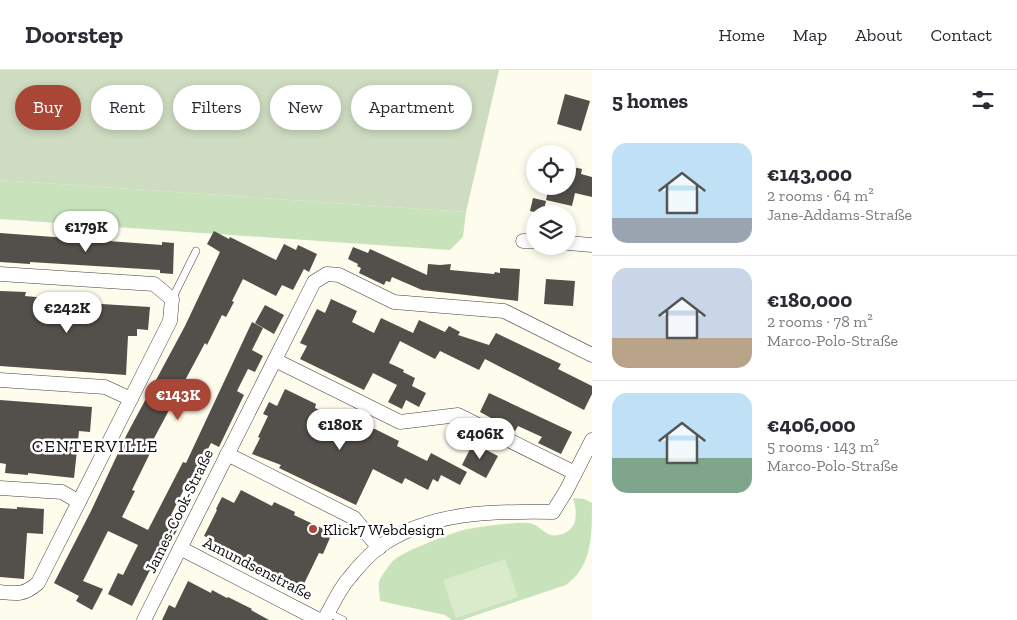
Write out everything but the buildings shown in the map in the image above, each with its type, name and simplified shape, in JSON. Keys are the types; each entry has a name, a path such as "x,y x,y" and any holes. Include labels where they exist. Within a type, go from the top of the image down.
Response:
{"street":[{"path":"576,244 592,245"},
{"path":"0,274 154,284 172,299 170,321 38,582 28,592 0,592"},
{"name":"James-Cook-Straße","path":"144,620 314,282 327,274 339,275 394,302 504,311 592,355"},
{"path":"275,360 400,422 458,415 575,472"},
{"path":"0,380 105,387 131,399"},
{"path":"324,618 348,578 379,548 406,532 437,521 490,512 553,512 592,440"},
{"path":"227,454 354,518 379,548"},
{"path":"0,488 62,492 79,502"},
{"name":"Amundsenstraße","path":"180,548 324,618"}],"lane":[{"path":"172,299 196,251"},
{"path":"324,618 343,620"}],"green space":[{"path":"0,70 499,70 466,212 0,180"},
{"path":"0,180 466,212 463,237 450,250 0,219"},
{"path":"573,498 584,499 592,503 592,527 586,560 575,577 566,585 462,620 452,620 445,615 380,601 379,582 381,577 393,561 406,552 458,532 496,525 528,523 550,535 559,535 570,530 575,521 576,510"},
{"path":"505,559 518,597 456,618 443,580"}],"place":[{"name":"Klick7 Webdesign","path":"313,529"}],"district":[{"name":"CENTERVILLE","path":"95,446"}]}
